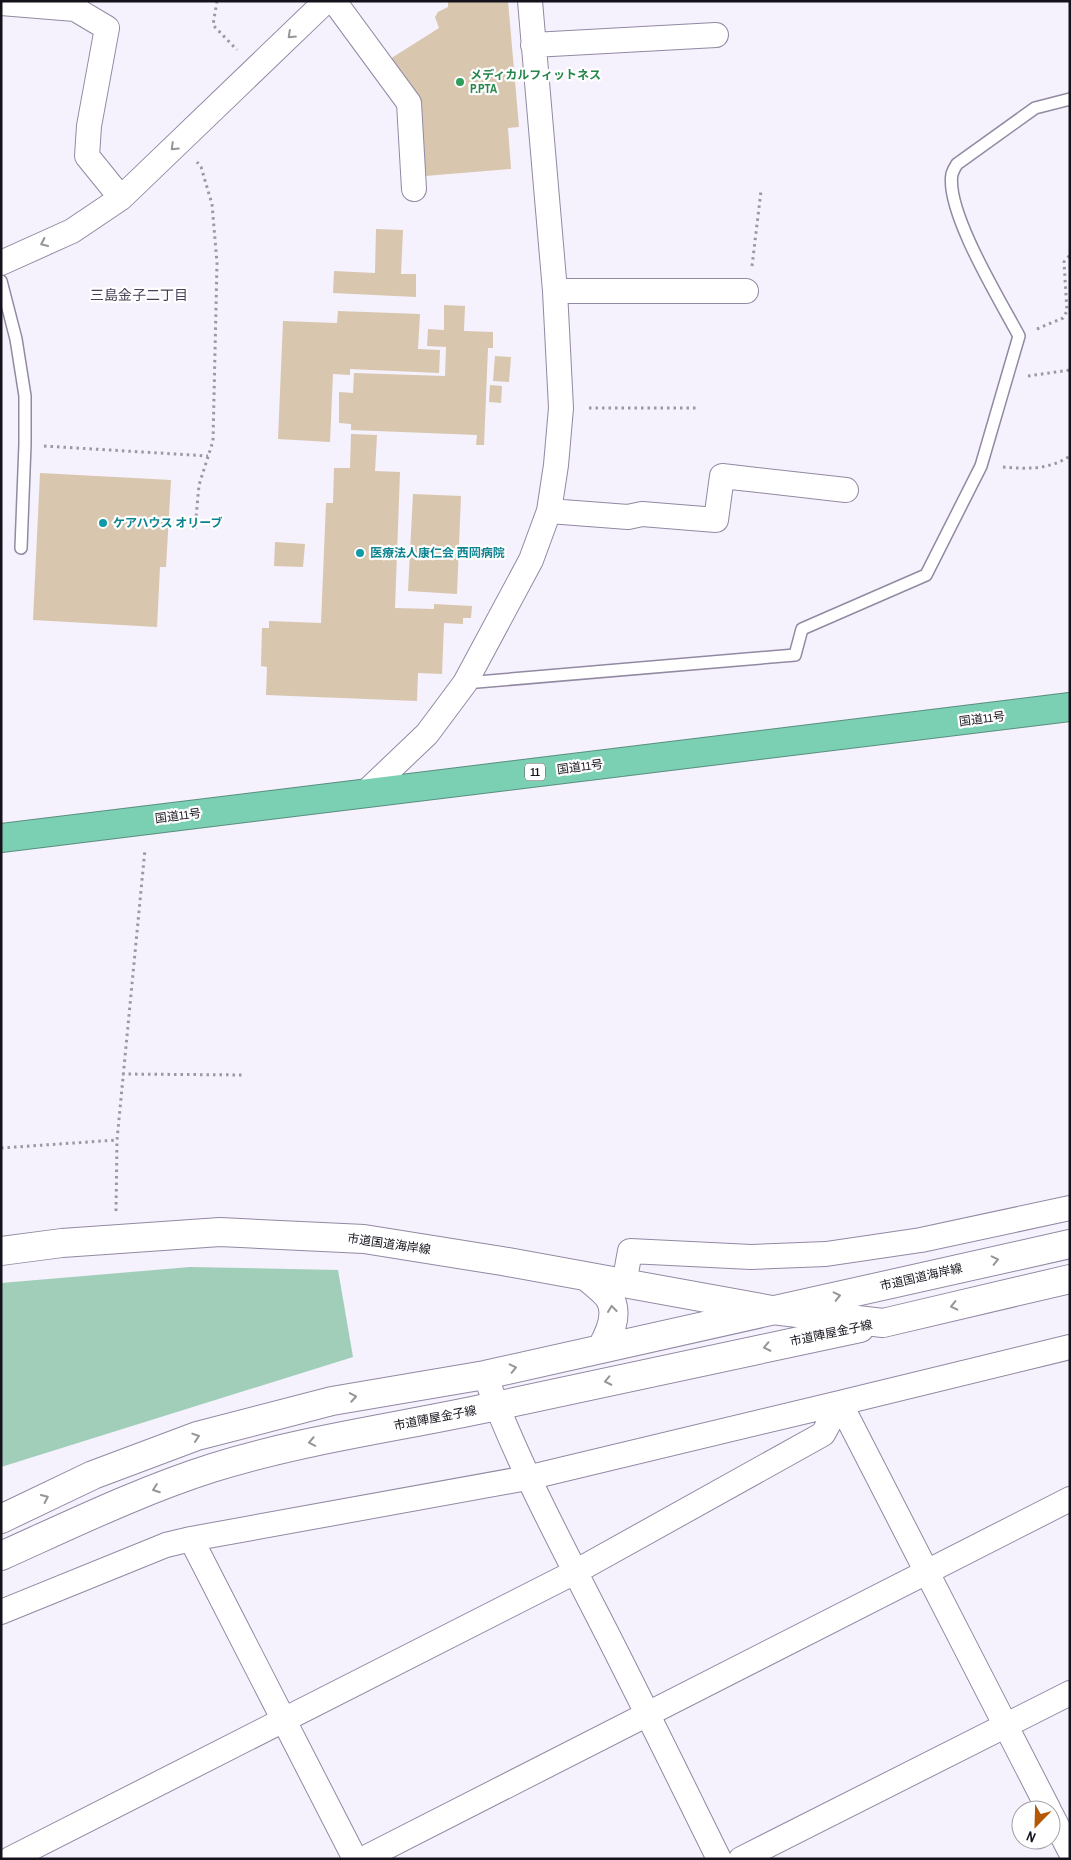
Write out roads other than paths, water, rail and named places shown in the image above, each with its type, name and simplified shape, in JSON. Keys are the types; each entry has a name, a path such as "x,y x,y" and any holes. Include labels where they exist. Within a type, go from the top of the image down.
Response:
{"highway":[{"name":"国道11号","path":"1,838 365,793 1057,713 1070,707"}],"street":[{"path":"1,263 72,230 121,198 326,1"},
{"path":"334,1 409,103 414,189"},
{"path":"365,793 427,734 465,683 531,560 549,511 556,465 561,408 555,291 530,1"},
{"path":"1,3 76,5 107,28 89,126 87,156 121,198"},
{"path":"533,45 716,35"},
{"path":"555,291 746,291"},
{"path":"549,511 628,518 642,514 716,520 722,476 846,490"},
{"path":"624,1284 630,1251 751,1256 826,1254 921,1240 1070,1208"},
{"name":"市道国道海岸線","path":"1,1251 62,1243 220,1232 364,1239 502,1261 772,1310 883,1322 1070,1279"},
{"name":"市道国道海岸線","path":"772,1310 1070,1244"},
{"path":"587,1276 610,1299 613,1314 611,1332 601,1349"},
{"path":"1,1519 93,1475 197,1436 332,1401 485,1375 772,1310"},
{"name":"市道陣屋金子線","path":"1,1556 144,1493 211,1468 285,1448 496,1406 883,1322"},
{"path":"1,1612 166,1544 527,1478 1070,1347"},
{"path":"485,1375 496,1406 527,1478 648,1714 719,1859"},
{"path":"840,1403 1044,1800"},
{"path":"10,1859 575,1572 823,1434 840,1403"},
{"path":"363,1859 1070,1498"},
{"path":"191,1539 355,1859"},
{"path":"741,1859 1070,1693"},
{"path":"1061,1833 1070,1851"},
{"path":"1,1854 4,1859"}],"lane":[{"path":"465,683 795,655 802,628 926,575 981,466 1019,336 969,243 958,212 952,185 952,173 957,164 1035,108 1070,99"},
{"path":"1,281 16,338 24,386 25,444 20,548"}],"place":[{"name":"メディカルフィットネス P.PTA","path":"460,82"},
{"name":"ケアハウス オリーブ","path":"103,523"},
{"name":"医療法人康仁会 西岡病院","path":"360,553"}],"district":[{"name":"三島金子二丁目","path":"139,295"}]}
